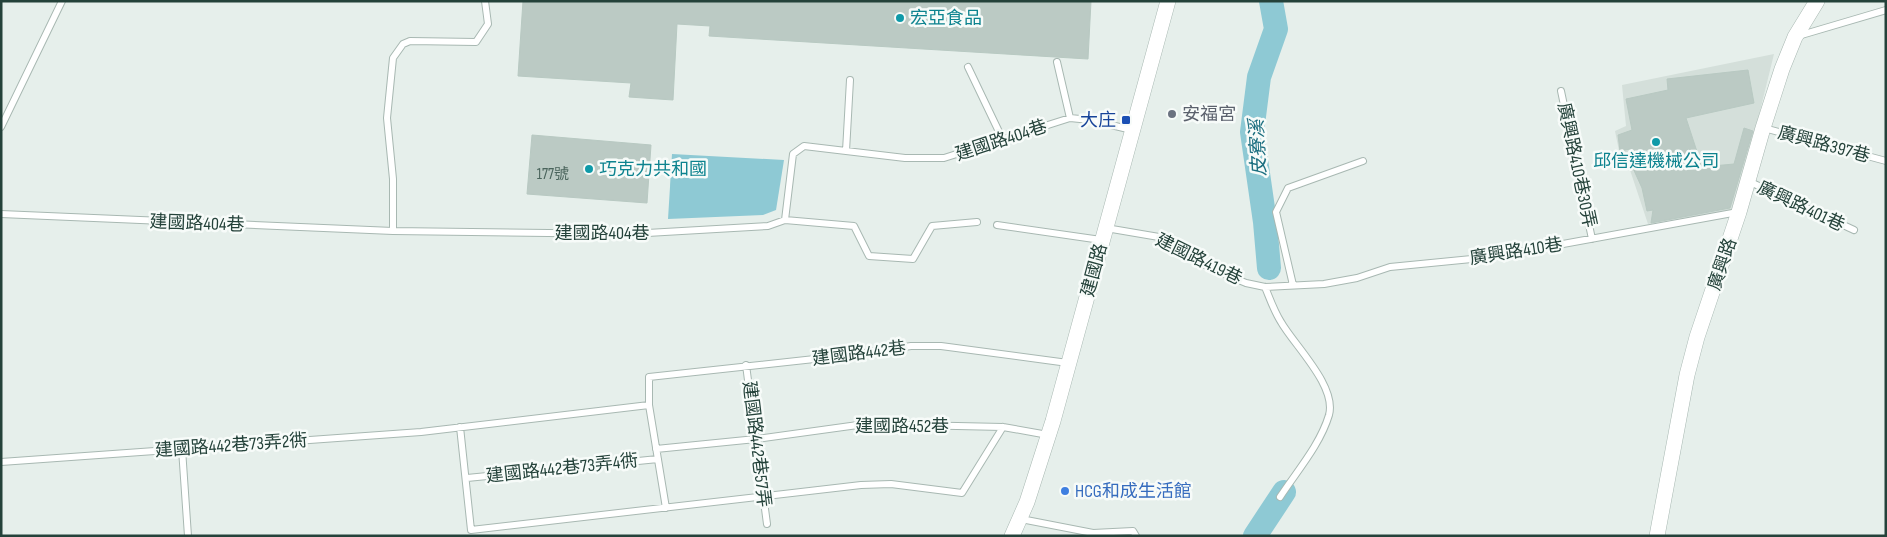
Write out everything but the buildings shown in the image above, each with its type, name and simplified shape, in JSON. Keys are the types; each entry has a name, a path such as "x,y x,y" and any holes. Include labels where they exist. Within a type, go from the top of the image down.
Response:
{"street":[{"name":"建國路","path":"1012,536 1021,519 1049,435 1168,1"},
{"name":"廣興路","path":"1657,536 1687,375 1739,212 1763,128 1795,37 1818,1"}],"lane":[{"path":"1,126 62,1"},
{"path":"393,231 393,180 387,118 392,58 403,44 410,41 476,42 488,24 485,1"},
{"path":"1795,37 1886,10"},
{"path":"1057,62 1070,118"},
{"path":"968,67 1002,138"},
{"path":"846,151 850,80"},
{"name":"廣興路410巷30弄","path":"1561,91 1592,238"},
{"name":"建國路404巷","path":"1,214 393,231 630,234 768,226 785,220 794,154 804,146 905,158 944,158 1002,138 1070,118 1090,120 1132,130"},
{"name":"廣興路397巷","path":"1763,128 1886,161"},
{"path":"1293,286 1276,212 1288,188 1363,161"},
{"name":"廣興路401巷","path":"1748,181 1854,230"},
{"name":"廣興路410巷","path":"1293,286 1324,284 1357,278 1390,267 1492,257 1739,212"},
{"path":"785,220 854,226 869,256 913,259 932,226 977,222"},
{"name":"建國路419巷","path":"997,225 1160,237 1167,240 1189,257 1246,283 1265,287 1293,286"},
{"path":"1265,287 1281,322 1323,383 1328,397 1329,413 1320,435 1280,497"},
{"name":"建國路442巷","path":"649,405 649,377 851,355 911,346 931,346 1069,364"},
{"name":"建國路442巷57弄","path":"746,365 767,524"},
{"path":"649,405 666,508"},
{"name":"建國路442巷73弄2衖","path":"1,462 460,427 649,405"},
{"name":"建國路452巷","path":"656,449 756,439 865,424 1003,427 1049,435"},
{"path":"460,427 467,478 471,530 861,485 891,484 962,492 1003,427"},
{"path":"182,449 188,536"},
{"name":"建國路442巷73弄4衖","path":"467,478 658,459"},
{"path":"1021,519 1093,534 1133,531 1136,536"}],"shaded area":[{"name":"邱信達機械公司","path":"1774,54 1736,209 1648,224 1624,152 1619,151 1615,131 1626,126 1622,85"}],"water":[{"path":"672,154 784,160 776,210 763,215 668,219"}],"waterway":[{"name":"皮寮溪","path":"1269,268 1265,222 1252,132 1259,77 1276,29 1271,1"},
{"name":"皮寮溪","path":"1255,536 1284,492"}],"place":[{"name":"宏亞食品","path":"900,18"},
{"name":"安福宮","path":"1172,114"},
{"name":"大庄","path":"1126,120"},
{"name":"邱信達機械公司","path":"1656,142"},
{"name":"巧克力共和國","path":"589,169"},
{"name":"HCG和成生活館","path":"1065,491"}]}
